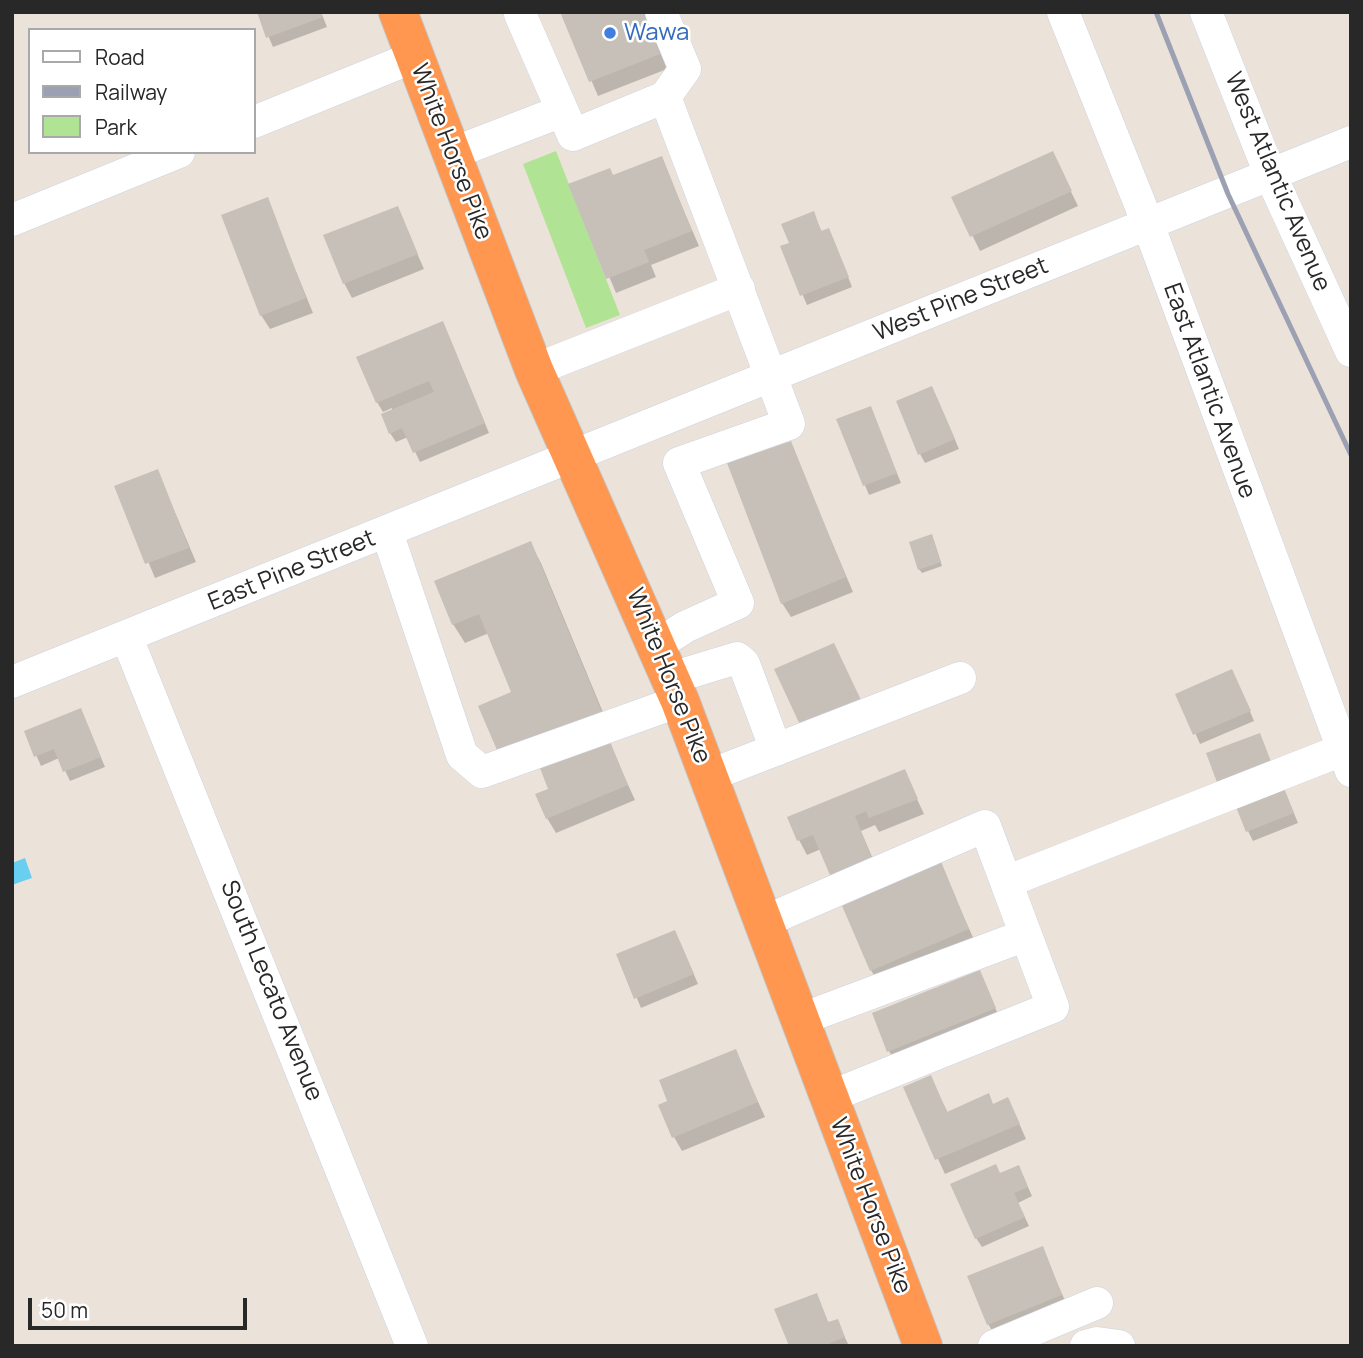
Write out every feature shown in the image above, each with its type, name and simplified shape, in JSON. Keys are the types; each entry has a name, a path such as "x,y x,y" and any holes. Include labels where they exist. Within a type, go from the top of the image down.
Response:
{"highway":[{"name":"White Horse Pike","path":"398,12 534,370 570,456 670,675 923,1346"}],"street":[{"path":"520,14 573,135 665,97 685,69 661,12"},
{"name":"East Atlantic Avenue","path":"1063,12 1148,224 1347,760"},
{"name":"West Atlantic Avenue","path":"1206,12 1270,174 1351,351"},
{"path":"256,121 414,57"},
{"path":"665,97 789,424 679,463 738,603 685,628 670,675"},
{"path":"453,153 562,111"},
{"name":"West Pine Street","path":"570,456 1351,142"},
{"path":"12,220 174,154"},
{"path":"534,370 739,289"},
{"name":"East Pine Street","path":"12,682 127,638 570,456"},
{"path":"387,532 462,755 482,772 670,675 737,658 744,664 776,750"},
{"name":"South Lecato Avenue","path":"127,638 412,1346"},
{"path":"708,776 960,678"},
{"path":"1006,882 1347,760"},
{"path":"763,922 985,825 1053,1007 829,1097"},
{"path":"799,1020 1026,935"},
{"path":"994,1346 1097,1303"},
{"path":"1086,1346 1097,1343 1119,1346"}],"green space":[{"path":"556,151 620,315 586,328 523,164"}],"water":[{"path":"25,858 32,878 12,885 12,863"}],"building":[{"path":"257,12 321,12 323,17 266,38"},
{"name":"Wawa","path":"560,12 643,12 660,54 589,82"},
{"path":"1053,151 1072,191 970,237 951,197"},
{"path":"662,156 692,231 644,250 649,262 606,279 568,184 610,168 613,175"},
{"path":"268,197 306,298 260,316 221,215"},
{"path":"398,206 418,254 343,284 323,235"},
{"path":"814,211 821,231 829,228 849,277 800,296 780,246 789,243 781,224"},
{"path":"443,321 485,423 413,453 402,428 389,434 381,414 434,392 429,381 376,403 356,357"},
{"path":"932,386 955,439 918,455 896,401"},
{"path":"871,406 897,473 863,486 836,419"},
{"path":"791,441 846,577 781,604 727,463"},
{"path":"158,469 189,548 145,564 114,486"},
{"path":"932,534 941,562 918,570 909,542"},
{"path":"531,541 603,715 500,757 478,706 511,692 479,614 452,625 434,581"},
{"path":"834,643 861,700 801,727 774,669"},
{"path":"1232,669 1251,711 1193,735 1175,694"},
{"path":"81,708 101,757 63,772 54,749 34,757 24,731"},
{"path":"1260,733 1272,764 1218,785 1206,753"},
{"path":"609,739 628,785 546,819 535,794 548,789 540,768"},
{"path":"905,769 918,799 869,818 866,811 855,816 874,864 832,880 813,835 797,841 787,817"},
{"path":"1282,783 1294,813 1246,832 1234,802"},
{"path":"940,859 969,929 870,971 840,901"},
{"path":"675,930 694,974 634,999 616,954"},
{"path":"980,970 996,1008 887,1052 872,1013"},
{"path":"736,1049 758,1102 672,1138 658,1105 667,1101 659,1080"},
{"path":"931,1075 947,1112 989,1093 993,1104 1008,1097 1020,1124 935,1160 903,1087"},
{"path":"996,1164 1000,1173 1019,1165 1028,1187 1014,1193 1025,1217 975,1239 950,1184"},
{"path":"1043,1246 1062,1295 987,1325 967,1276"},
{"path":"817,1293 828,1322 838,1319 845,1337 823,1346 789,1346 774,1309"}],"railway":[{"path":"1156,12 1228,194 1351,455"}],"place":[{"name":"Wawa","path":"610,33"}]}
